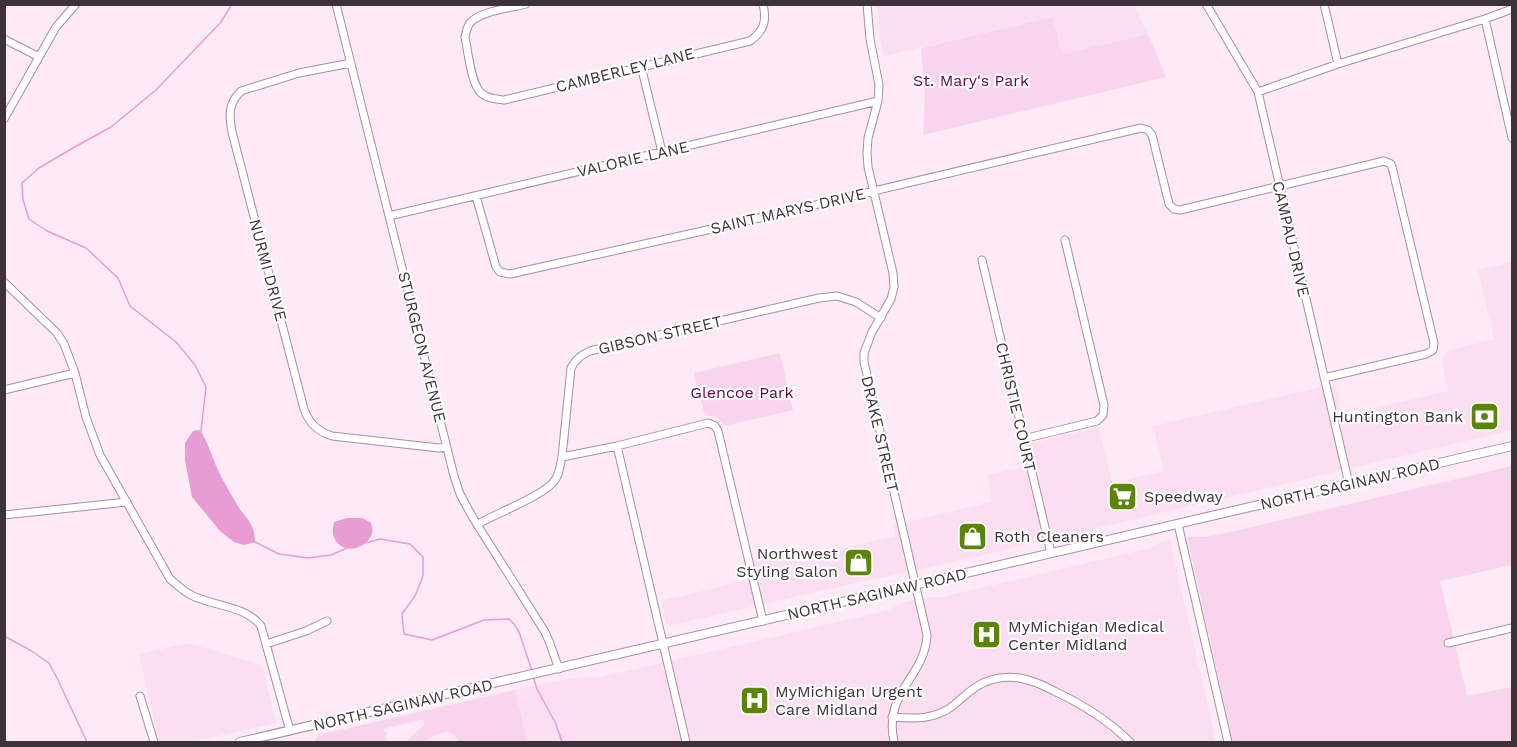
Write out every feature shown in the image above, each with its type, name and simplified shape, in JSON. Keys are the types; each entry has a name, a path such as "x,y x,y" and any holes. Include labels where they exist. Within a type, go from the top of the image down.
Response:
{"main road":[{"name":"NORTH SAGINAW ROAD","path":"240,742 1512,446"}],"street":[{"path":"4,119 56,27 76,4"},
{"name":"STURGEON AVENUE","path":"336,4 460,494 544,632 559,669"},
{"name":"CAMBERLEY LANE","path":"526,4 478,16 467,29 465,37 476,88 487,97 504,99 750,41 763,29 766,21 764,4"},
{"name":"DRAKE STREET","path":"867,4 870,39 878,74 878,101 868,138 868,167 893,273 894,287 891,299 867,343 864,362 926,631 926,645 920,661 899,696 892,717"},
{"name":"CAMPAU DRIVE","path":"1206,4 1258,92 1349,484"},
{"path":"1324,4 1338,64"},
{"path":"1258,92 1512,9"},
{"path":"1485,19 1512,138"},
{"path":"4,39 39,57"},
{"name":"NURMI DRIVE","path":"351,63 299,73 242,91 234,98 231,107 229,118 232,132 308,420 323,433 332,436 447,447"},
{"path":"641,66 662,152"},
{"name":"VALORIE LANE","path":"389,216 878,101"},
{"name":"SAINT MARYS DRIVE","path":"476,196 496,267 500,272 510,274 691,234 1141,128 1148,130 1152,135 1169,204 1174,209 1180,210 1279,186"},
{"path":"1279,186 1384,161 1391,164 1434,343 1433,350 1426,354 1324,378"},
{"path":"1023,439 1097,421 1103,415 1104,405 1065,240"},
{"name":"CHRISTIE COURT","path":"982,260 1051,554"},
{"path":"4,282 57,333 69,355 86,417 100,455 170,579 193,596 245,613 261,626 290,731"},
{"name":"GIBSON STREET","path":"477,524 541,492 551,486 556,479 562,457 571,368 581,355 819,298 837,296 856,302 881,318"},
{"path":"4,390 75,373"},
{"path":"562,457 708,423 715,426 721,442 763,621"},
{"path":"617,446 686,742"},
{"path":"4,515 127,502"},
{"path":"1178,524 1228,742"},
{"path":"266,644 306,631 327,621"},
{"path":"1448,643 1512,628"},
{"path":"894,742 892,717 912,719 933,716 947,710 984,682 1001,678 1034,681 1081,704 1108,722 1130,742"},
{"path":"140,696 154,742"}],"shaded area":[{"path":"877,5 1134,5 1148,34 1062,54 1053,17 884,56"},
{"path":"1512,262 1512,430 962,560 667,626 661,601 748,580 744,562 788,552 790,560 896,536 894,525 992,502 987,475 1034,465 1030,445 1033,443 1099,427 1112,483 1164,471 1153,426 1335,384 1342,416 1448,391 1442,360 1447,351 1494,339 1478,270"},
{"path":"200,430 225,485 252,527 255,542 244,545 234,542 220,531 192,497 185,460 185,443 193,431"},
{"path":"347,518 362,518 371,523 372,532 365,544 347,548 337,543 333,532 334,522"},
{"name":"MyMichigan Medical Center Midland","path":"1170,539 1216,742 528,742 515,690 574,678 599,677 679,659 885,611 906,602 942,597 1151,548"},
{"path":"188,643 262,665 276,723 191,742 159,742 139,654"}],"green space":[{"name":"St. Mary's Park","path":"1053,17 1062,54 1148,34 1166,77 923,135 925,93 921,48"},
{"name":"Glencoe Park","path":"780,353 793,410 724,426 717,417 705,416 694,373"},
{"path":"1512,466 1512,565 1440,581 1467,696 1512,687 1512,742 1233,742 1187,537 1206,537 1226,533"},
{"path":"515,690 528,742 458,742 452,733 443,732 425,742 406,742 424,725 424,720 383,729 387,734 386,742 315,741 318,735"}],"waterway":[{"path":"201,431 206,387 195,365 176,342 130,306 118,278 86,248 47,231 29,219 23,200 22,183 39,168 111,127 156,90 221,22 232,4"},
{"path":"366,543 380,539 410,544 423,557 423,576 415,596 402,614 404,634 432,640 484,620 509,619 519,632 532,671"},
{"path":"255,542 279,554 308,558 331,555 347,548"},
{"path":"4,636 49,663 87,742"},
{"path":"533,676 562,742"}],"place":[{"name":"Huntington Bank","path":"1484,416"},
{"name":"Speedway","path":"1123,496"},
{"name":"Roth Cleaners","path":"973,536"},
{"name":"Northwest Styling Salon","path":"859,562"},
{"name":"MyMichigan Medical Center Midland","path":"987,635"},
{"name":"MyMichigan Urgent Care Midland","path":"754,700"}]}
